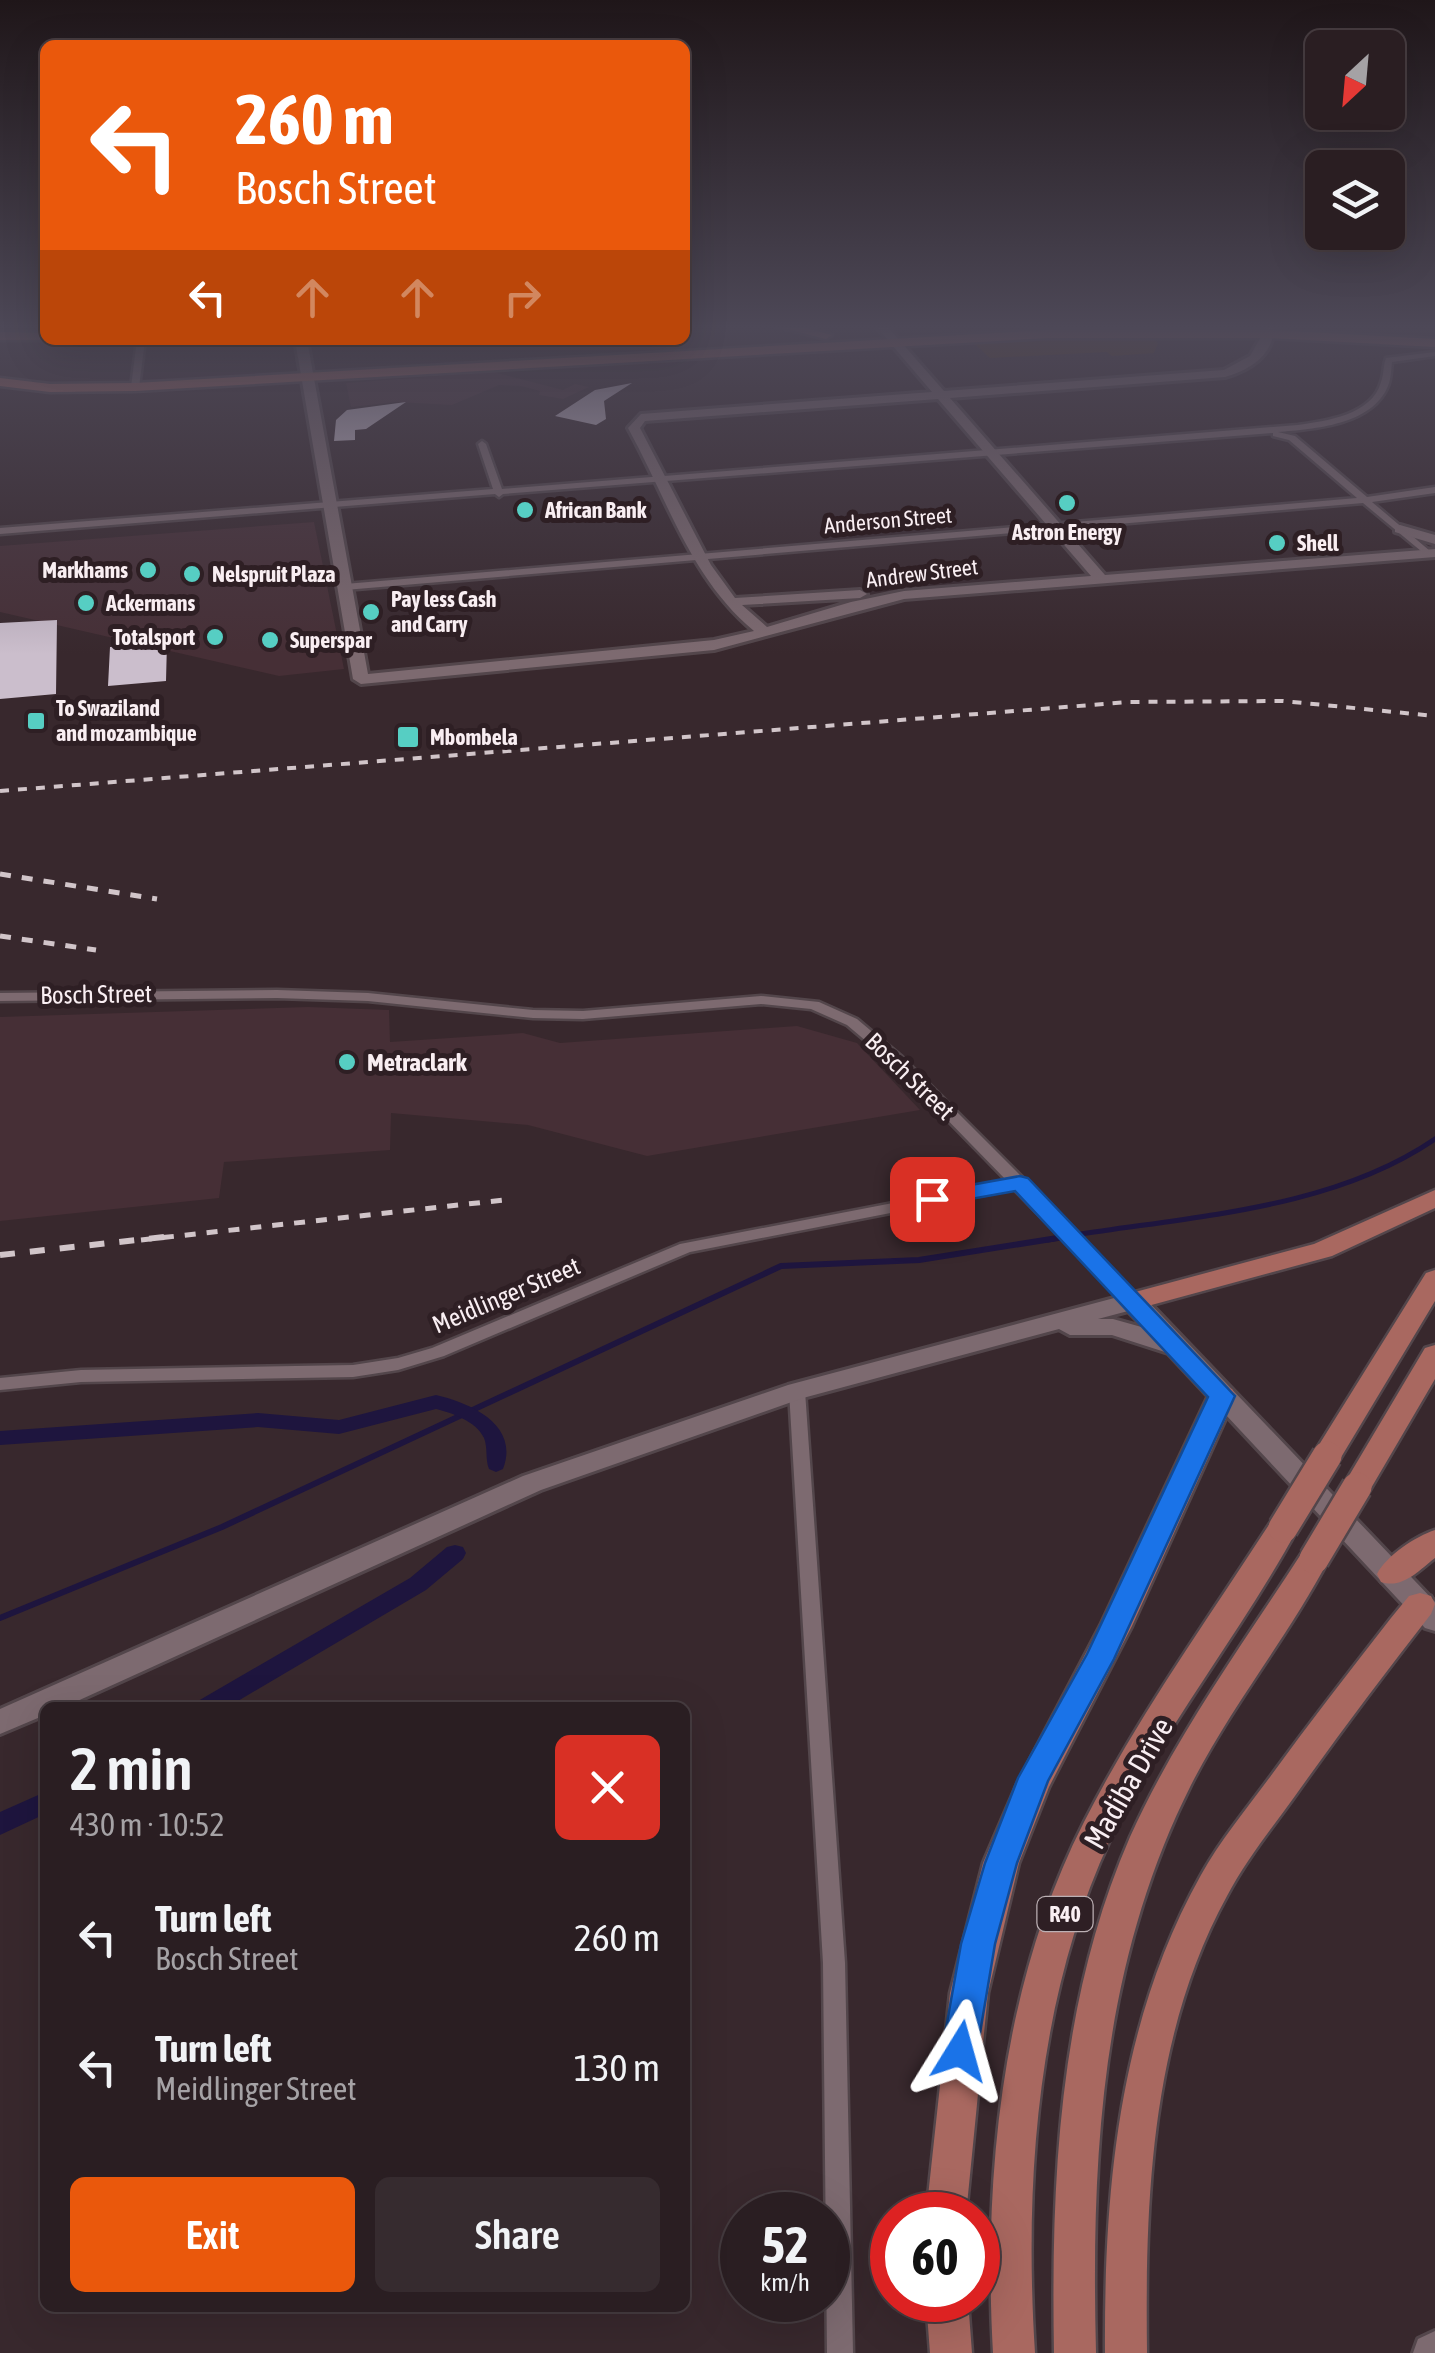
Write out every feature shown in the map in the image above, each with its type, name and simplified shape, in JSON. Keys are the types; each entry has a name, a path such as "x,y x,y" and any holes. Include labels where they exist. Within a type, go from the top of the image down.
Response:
{"main road":[{"path":"1133,1301 1324,1250 1435,1198"},
{"name":"Madiba Drive","path":"1014,2353 1010,2315 1014,2190 1026,2065 1072,1891 1095,1834 1126,1780 1435,1279"},
{"name":"Madiba Drive","path":"1075,2353 1071,2228 1079,2094 1102,1966 1141,1856 1180,1773 1435,1355"},
{"path":"948,2192 963,2016 1001,1863 1034,1778 1099,1659 1222,1396"},
{"path":"1392,1574 1435,1542"},
{"path":"1126,2353 1127,2200 1140,2108 1173,1979 1214,1885 1240,1845 1338,1709 1428,1612"},
{"path":"949,2322 951,2353"}],"street":[{"path":"318,435 361,675"},
{"path":"638,435 668,481 728,618"},
{"path":"966,435 1055,526 1090,576"},
{"path":"972,435 1039,527 1090,576"},
{"path":"0,531 1234,435"},
{"path":"1297,435 1364,500 1430,548"},
{"path":"482,444 499,494"},
{"name":"Anderson Street","path":"345,588 1364,500 1435,490"},
{"name":"Andrew Street","path":"361,675 714,645 860,594 1430,548"},
{"name":"Andrew Street","path":"361,675 728,618 766,628 884,598 1090,576"},
{"path":"728,618 860,594"},
{"path":"728,618 766,628"},
{"name":"Bosch Street","path":"0,997 296,994 583,1015 761,1000 814,1005 835,1012 871,1036 1053,1216 1428,1612"},
{"name":"Meidlinger Street","path":"0,1384 81,1376 353,1371 398,1364 438,1352 686,1248 1020,1183"},
{"path":"44,1702 532,1482 797,1391 1133,1301"},
{"path":"1018,1332 1112,1327 1177,1348"},
{"path":"797,1391 834,1963 840,2353"},
{"path":"0,1722 40,1704"}],"shaded area":[{"path":"314,522 344,669 279,676 0,612 0,546"},
{"path":"308,1007 389,1010 390,1042 523,1033 560,1043 797,1026 857,1043 920,1110 647,1156 528,1125 391,1113 390,1150 224,1162 219,1198 0,1221 0,1017"}],"building":[{"path":"335,435 355,435 355,440 334,441"},
{"path":"57,620 56,694 0,699 0,623"},
{"path":"167,642 166,681 108,686 110,647"}],"waterway":[{"path":"1075,1235 1214,1215 1308,1195 1352,1181 1435,1139"},
{"path":"0,1618 222,1527 781,1266 919,1260 1064,1237 1048,1240"},
{"path":"0,1438 258,1420 339,1427 436,1402 457,1407 484,1423 495,1439 496,1464"},
{"path":"216,1702 418,1584 455,1553"},
{"path":"0,1824 40,1804"}],"railway":[{"path":"0,791 1129,702 1283,701 1435,716"},
{"path":"0,874 157,899"},
{"path":"0,936 96,950"},
{"path":"141,1240 504,1200"},
{"path":"0,1255 164,1237"}],"place":[{"name":"Astron Energy","path":"1067,503"},
{"name":"African Bank","path":"525,510"},
{"name":"Shell","path":"1277,543"},
{"name":"Markhams","path":"148,570"},
{"name":"Nelspruit Plaza","path":"192,574"},
{"name":"Ackermans","path":"86,603"},
{"name":"Pay less Cash and Carry","path":"371,612"},
{"name":"Totalsport","path":"215,637"},
{"name":"Superspar","path":"270,640"},
{"name":"To Swaziland and mozambique","path":"36,721"},
{"name":"Mbombela","path":"408,737"},
{"name":"Metraclark","path":"347,1062"}],"route":[{"path":"932,1199 1020,1183 1222,1396 1099,1659 1034,1778 1001,1863 978,1944 960,2051"}]}
